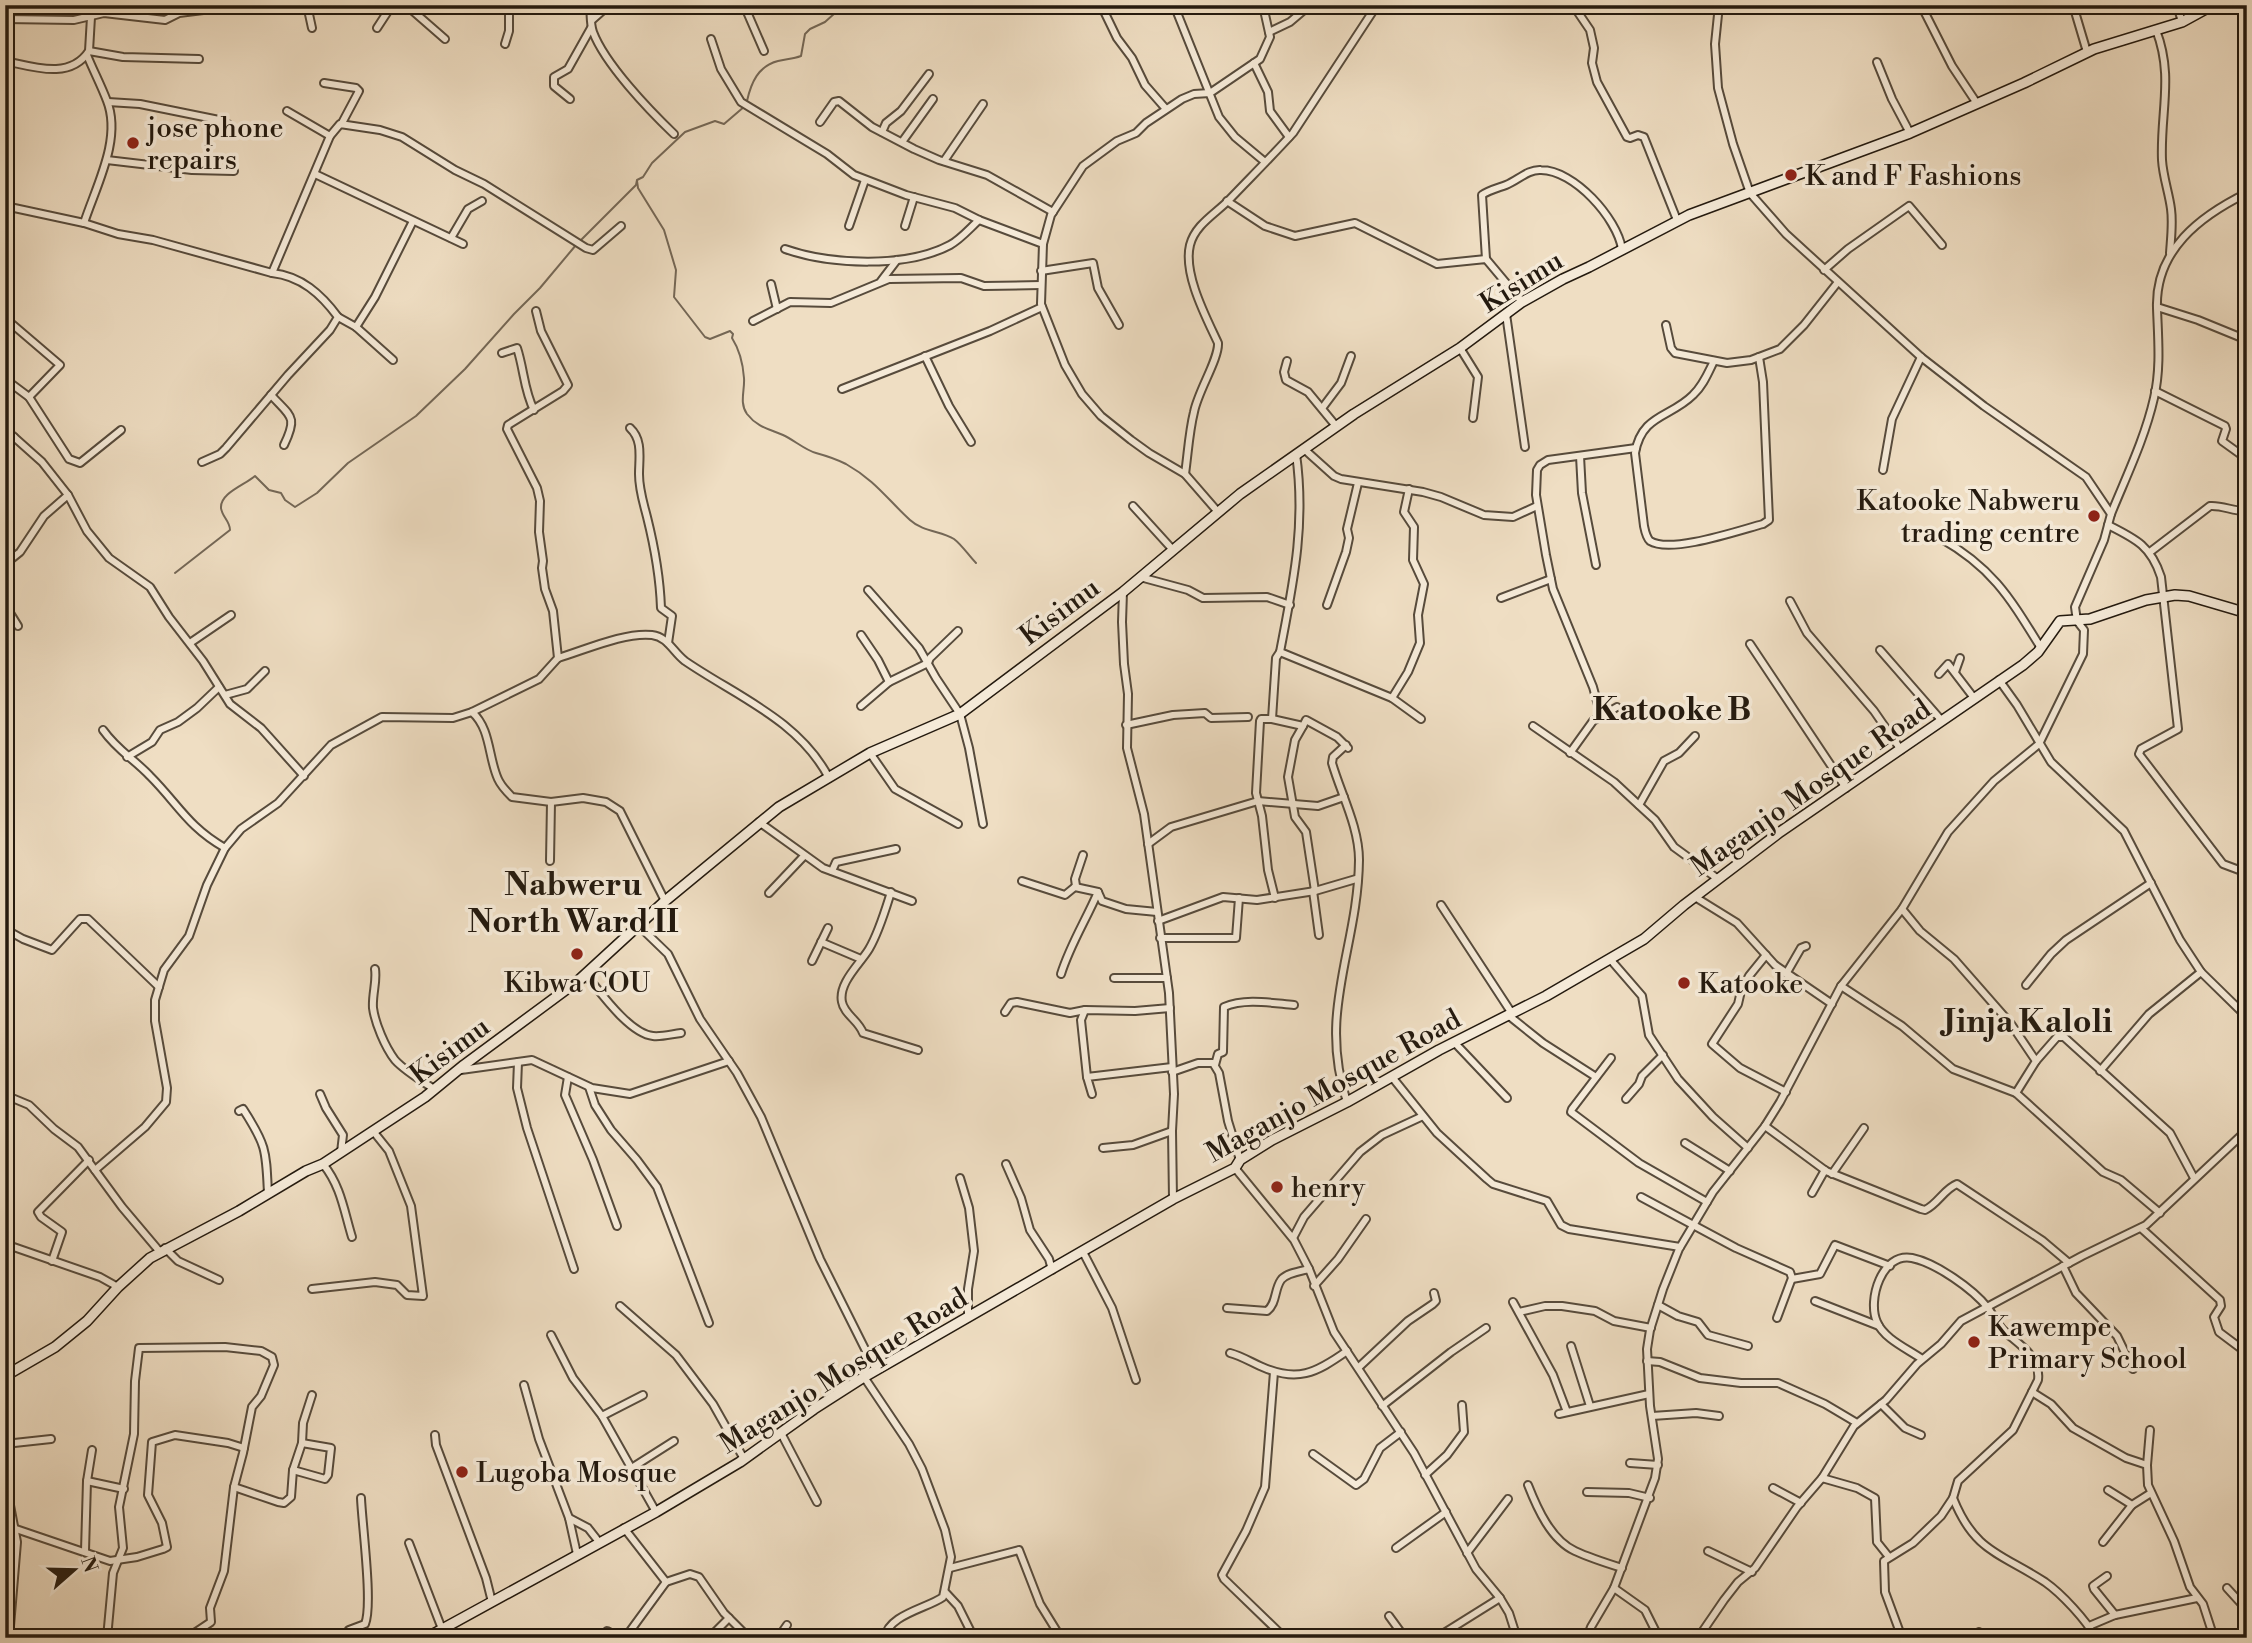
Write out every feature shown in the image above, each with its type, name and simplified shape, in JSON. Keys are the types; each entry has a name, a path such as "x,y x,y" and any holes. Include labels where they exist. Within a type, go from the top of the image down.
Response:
{"street":[{"path":"5,19 74,20 104,13 165,20 179,13 244,5"},
{"path":"307,5 312,28"},
{"path":"377,28 392,5"},
{"path":"406,5 445,39"},
{"path":"505,44 509,31 509,5"},
{"path":"570,99 554,86 554,77 568,69 591,28 593,20 590,5"},
{"path":"593,20 609,5"},
{"path":"744,5 764,51"},
{"path":"1101,5 1145,85 1166,109"},
{"path":"1174,5 1226,127 1265,162"},
{"path":"1218,512 1185,474 1131,440 1101,416 1082,394 1065,365 1042,307 1043,244 1053,212 1083,166 1117,141 1136,133 1166,109 1188,96 1210,93 1254,63 1267,46 1269,32 1264,10 1266,5"},
{"path":"1269,32 1290,22 1310,5"},
{"path":"1185,474 1194,411 1205,377 1219,351 1219,343 1197,296 1189,261 1190,246 1195,234 1207,220 1289,137 1335,72 1377,5"},
{"path":"1573,5 1590,30 1594,48 1593,73 1597,82 1627,136 1644,137 1677,220"},
{"path":"1719,5 1715,44 1718,88 1730,135 1750,193 1786,234 1921,357 1984,406 2074,466 2095,489 2111,514"},
{"path":"1921,5 1952,66 1976,102"},
{"path":"2073,5 2087,52"},
{"path":"2177,5 2182,22"},
{"name":"Kisimu","path":"5,1377 55,1347 87,1321 141,1264 162,1250 323,1164 432,1090 579,981 665,901 759,822 870,752 960,714 1124,592 1218,512 1336,426 1460,348 1522,302 1677,220 1910,133 2087,52 2182,22 2213,5"},
{"path":"84,223 107,160 112,138 108,102 88,53 91,17"},
{"path":"591,28 599,45 645,106 674,134"},
{"path":"2156,30 2167,72 2162,163 2173,221 2170,253"},
{"path":"711,39 721,69 744,104 827,153 854,175 914,197 956,208 979,220 1043,244"},
{"path":"88,53 199,60"},
{"path":"5,61 63,70 78,63 88,53"},
{"path":"1877,62 1910,133"},
{"path":"1254,63 1268,92 1270,111 1289,137"},
{"path":"883,132 886,123 901,111 929,74"},
{"path":"272,273 330,136 342,123 359,91 356,88 324,83"},
{"path":"902,142 933,99"},
{"path":"820,122 836,101 902,142 944,161 987,175 1053,212"},
{"path":"108,102 158,107 228,124"},
{"path":"944,161 983,104"},
{"path":"287,111 330,136"},
{"path":"342,123 402,137 593,250 621,226"},
{"path":"107,160 192,170 234,171"},
{"path":"1522,302 1486,259 1482,195 1531,171 1556,173 1596,201 1621,239 1622,249"},
{"path":"315,174 463,244"},
{"path":"849,226 865,180"},
{"path":"1587,1638 1614,1588 1650,1498 1658,1465 1647,1362 1651,1328 1670,1269 1707,1202 1765,1126 1786,1092 1842,986 1902,909 1955,823 1994,781 2039,744 2083,654 2084,630 2077,621 2075,607 2108,525 2155,391 2159,360 2159,279 2170,253 2181,238 2193,227 2247,193"},
{"path":"905,226 914,197"},
{"path":"451,238 468,209 482,201"},
{"path":"1227,201 1265,226 1295,236 1355,223 1437,264 1486,259"},
{"path":"5,206 153,240 301,280 338,317 356,327 393,360"},
{"path":"1824,270 1848,249 1909,206 1942,245"},
{"path":"356,327 375,297 413,220"},
{"path":"785,249 829,260 897,260 940,250 952,244 979,220"},
{"path":"878,284 897,260"},
{"path":"1041,271 1093,263 1098,288 1119,325"},
{"path":"753,321 790,302 831,303 889,279 961,278 984,286 1041,285"},
{"path":"1666,324 1671,348 1675,353 1727,363 1759,357 1785,346 1838,282"},
{"path":"771,285 777,309"},
{"path":"842,389 990,331 1042,307"},
{"path":"2157,307 2247,340"},
{"path":"536,311 541,331 568,385 563,391 508,425 507,429 537,488 540,501 539,532 543,561 541,568 553,611 558,658"},
{"path":"1506,314 1525,447"},
{"path":"202,462 220,454 330,330 338,317"},
{"path":"5,318 60,365 29,397"},
{"path":"502,353 517,348 523,364 528,398 534,410"},
{"path":"1460,348 1478,377 1472,418"},
{"path":"925,356 949,406 971,442"},
{"path":"1323,407 1341,383 1351,356"},
{"path":"1714,361 1705,380 1693,395 1647,426 1636,448 1644,526 1650,540 1668,545 1677,544 1767,522 1770,517 1766,494 1768,461 1759,357"},
{"path":"1883,470 1892,419 1921,357"},
{"path":"1287,361 1284,372 1286,380 1308,392 1336,426"},
{"path":"5,379 29,397 69,458 80,463 121,430"},
{"path":"2155,391 2225,426 2222,441 2247,458"},
{"path":"271,395 291,417 293,427 284,445"},
{"path":"630,428 640,444 639,494 647,518 659,577 661,608 672,616 668,643"},
{"path":"5,429 42,462 68,495 96,542 115,564 136,575 150,587 238,712 261,728 304,776"},
{"path":"5,446 14,437"},
{"path":"1601,716 1593,687 1551,579 1537,506 1537,470 1548,460 1636,448"},
{"path":"1300,452 1334,476 1358,483 1409,489 1441,497 1484,515 1513,517 1537,506"},
{"path":"1272,719 1276,658 1280,652 1290,605 1300,542 1300,452"},
{"path":"1580,456 1582,493 1596,565"},
{"path":"1327,605 1346,552 1349,538 1347,528 1358,483"},
{"path":"1392,698 1408,672 1420,643 1418,615 1424,584 1413,560 1413,523 1404,512 1409,489"},
{"path":"5,564 19,552 44,516 68,495"},
{"path":"2150,552 2210,506 2221,505 2247,511"},
{"path":"1133,506 1173,550"},
{"path":"2108,525 2135,538 2150,552 2161,577 2178,729 2141,749 2139,754 2223,864 2247,873"},
{"path":"1940,538 1975,559 1996,581 2041,648"},
{"path":"1140,577 1188,590 1203,598 1267,597 1290,605"},
{"path":"1501,598 1551,579"},
{"path":"867,590 899,624 928,663 960,714 983,824"},
{"path":"1124,592 1127,748 1144,814 1170,1008 1174,1094 1173,1199"},
{"name":"Maganjo Mosque Road","path":"426,1638 656,1511 744,1459 864,1377 1238,1164 1272,1140 1509,1013 1546,996 1644,939 1780,832 2023,665 2041,648 2060,621 2090,619 2163,597 2189,596 2247,613"},
{"path":"1790,601 1807,633 1874,711 1900,750"},
{"path":"5,605 18,626"},
{"path":"190,643 231,615"},
{"path":"861,706 889,682 928,663 958,631"},
{"path":"95,1170 145,1127 166,1102 167,1088 154,1010 159,987 164,971 189,936 207,885 225,848 241,830 278,803 331,745 382,717 453,718 472,712 539,679 558,658 617,640 650,635 661,637 682,659 781,721 808,746 829,778"},
{"path":"860,635 878,660 889,682"},
{"path":"1750,644 1846,788"},
{"path":"1880,650 1942,721"},
{"path":"1280,652 1392,698 1421,719"},
{"path":"1955,672 1960,658"},
{"path":"1939,674 1948,664 1974,698"},
{"path":"225,695 247,689 265,671"},
{"path":"1999,680 2051,762 2124,831 2180,940 2201,972 2247,1017"},
{"path":"127,758 152,741 160,730 178,722 197,708 219,687"},
{"path":"1570,752 1587,727 1617,707"},
{"path":"472,712 488,738 499,782 512,797 551,802 583,799 606,802 620,811 665,901"},
{"path":"1126,725 1189,713 1205,713 1211,718 1248,717"},
{"path":"1275,898 1256,793 1258,724 1261,719 1272,719 1303,726"},
{"path":"1319,935 1306,832 1295,817 1291,804 1289,770 1295,740 1306,720 1347,747 1333,757 1332,763 1358,848 1354,913 1341,972 1335,1017 1339,1078 1347,1102"},
{"path":"1533,726 1614,782 1655,820 1674,848 1718,879"},
{"path":"103,730 127,758 149,775 186,819 205,837 225,848"},
{"path":"1639,805 1664,761 1678,753 1695,736"},
{"path":"870,752 895,789 958,824"},
{"path":"1148,844 1171,827 1258,802 1318,806 1344,797"},
{"path":"550,861 551,802"},
{"path":"759,822 816,865 912,901"},
{"path":"832,871 836,862 896,849"},
{"path":"1022,881 1065,895 1075,887 1083,855"},
{"path":"769,893 804,856"},
{"path":"1158,921 1220,898 1275,898 1356,879"},
{"path":"2026,985 2066,940 2151,883"},
{"path":"1075,887 1098,892"},
{"path":"891,892 869,949 845,987 841,999 846,1011 859,1024 863,1033 918,1050"},
{"path":"1098,892 1101,901 1157,912"},
{"path":"1061,974 1068,952 1098,892"},
{"path":"1695,897 1745,930 1786,974 1832,1004"},
{"path":"1160,938 1236,938 1239,898"},
{"path":"1441,905 1509,1013 1543,1043 1596,1077"},
{"path":"1902,909 1920,931 1946,950 1962,968 2011,1024 2036,1061"},
{"path":"5,929 52,950 80,919 88,919 159,987"},
{"path":"639,926 668,954 700,1019 729,1061 761,1117 820,1259 873,1365"},
{"path":"812,961 828,928"},
{"path":"821,942 861,959"},
{"path":"1786,974 1801,948 1806,946"},
{"path":"1766,955 1749,976 1738,1004 1712,1044 1740,1068 1786,1092"},
{"path":"1610,959 1642,996 1649,1035 1678,1079 1713,1117 1748,1148"},
{"path":"375,969 377,981 373,996 374,1010 386,1042 395,1060 432,1090"},
{"path":"2100,1071 2149,1014 2201,972"},
{"path":"579,981 587,976 614,1009 644,1034 655,1036 681,1033"},
{"path":"1114,978 1167,978"},
{"path":"1842,986 1902,1026 1959,1073 2016,1093 2103,1172 2121,1180 2160,1213"},
{"path":"1005,1012 1011,1003 1017,1002 1070,1013 1085,1010 1135,1011 1170,1008"},
{"path":"1215,1065 1218,1054 1223,1052 1224,1007 1248,1002 1294,1005"},
{"path":"1085,1010 1081,1020 1087,1077 1092,1094"},
{"path":"2016,1093 2036,1061 2057,1037 2063,1036 2170,1133 2194,1178"},
{"path":"1454,1042 1507,1098"},
{"path":"1626,1099 1639,1084 1642,1076 1663,1055"},
{"path":"1611,1058 1572,1109 1573,1114 1639,1163 1707,1202"},
{"path":"457,1071 532,1059 589,1087 630,1094 729,1061"},
{"path":"518,1062 517,1088 527,1128 574,1269"},
{"path":"1087,1077 1172,1069 1205,1062 1215,1065 1238,1164 1293,1238 1309,1269 1334,1332 1401,1432 1476,1569 1509,1613 1517,1638"},
{"path":"568,1077 565,1095 617,1226"},
{"path":"1392,1077 1437,1133 1493,1184 1547,1201 1561,1224 1569,1229 1681,1247"},
{"path":"589,1087 595,1105 611,1130 638,1160 657,1187 709,1323"},
{"path":"320,1094 343,1135 341,1152"},
{"path":"5,1095 20,1100 40,1114 54,1129 78,1147 162,1250 178,1261 219,1280"},
{"path":"239,1111 243,1109 261,1136 267,1153 268,1194"},
{"path":"1293,1238 1304,1217 1360,1152 1382,1135 1423,1116"},
{"path":"1765,1126 1828,1172 1925,1210 1931,1208 1951,1186 1957,1184 2043,1241 2066,1265 2076,1293 2117,1336 2133,1368"},
{"path":"1812,1193 1864,1128"},
{"path":"1698,1638 1738,1582 1752,1572 1822,1478 1847,1435 1857,1423 1881,1404 1922,1359 1941,1344 1961,1321 2141,1228 2247,1130"},
{"path":"312,1289 375,1282 397,1285 407,1295 423,1296 411,1206 389,1151 373,1131"},
{"path":"1103,1149 1133,1145 1172,1131"},
{"path":"1685,1143 1730,1171"},
{"path":"52,1261 62,1232 40,1217 38,1212 89,1160"},
{"path":"323,1164 332,1174 344,1201 352,1237"},
{"path":"1006,1164 1021,1198 1030,1230 1049,1259 1052,1270"},
{"path":"960,1178 969,1208 974,1251 968,1289 968,1318"},
{"path":"1641,1197 1793,1274 1777,1318"},
{"path":"1314,1286 1338,1259 1366,1219"},
{"path":"2141,1228 2164,1252 2220,1300 2221,1306 2214,1317 2216,1328 2247,1353"},
{"path":"5,1244 100,1277 118,1287"},
{"path":"1792,1279 1820,1274 1835,1245 1890,1266"},
{"path":"1083,1252 1112,1308 1136,1380"},
{"path":"1879,1326 1875,1314 1877,1284 1883,1271 1910,1257 1959,1282 1987,1306 2001,1327 2026,1349 2038,1367 2038,1380 2013,1430 1958,1481 1953,1498 1941,1516 1913,1544 1884,1561 1885,1592 1902,1638"},
{"path":"1227,1308 1267,1311 1274,1303 1281,1280 1287,1275 1309,1269"},
{"path":"1359,1367 1408,1321 1433,1304 1436,1301 1434,1293"},
{"path":"1815,1301 1879,1326 1922,1359"},
{"path":"1513,1302 1553,1375 1567,1412"},
{"path":"1658,1305 1698,1322 1708,1335 1748,1346"},
{"path":"620,1306 676,1355 713,1404 744,1459"},
{"path":"1519,1312 1545,1306 1562,1306 1595,1311 1614,1321 1651,1328"},
{"path":"1382,1406 1486,1328"},
{"path":"551,1335 573,1378 602,1416 656,1511"},
{"path":"1570,1346 1590,1406"},
{"path":"107,1638 117,1561 123,1548 119,1507 134,1434 138,1352 144,1347 225,1347 261,1351 272,1357 274,1365 261,1396 252,1408 234,1487 224,1571 210,1608 211,1622 187,1638"},
{"path":"1230,1353 1242,1356 1273,1372 1311,1373 1322,1369 1347,1351"},
{"path":"1647,1362 1660,1362 1700,1378 1778,1383 1825,1404 1857,1423"},
{"path":"1273,1372 1265,1487 1246,1531 1222,1575 1224,1580 1285,1638"},
{"path":"864,1377 895,1421 922,1469 951,1547 946,1593 939,1600 922,1606 897,1621 885,1632 886,1637"},
{"path":"524,1385 539,1438 569,1518 577,1554"},
{"path":"2032,1392 2051,1404 2064,1420 2082,1434 2126,1458 2147,1465"},
{"path":"1559,1414 1649,1394"},
{"path":"234,1487 284,1503 291,1497 293,1470 312,1395"},
{"path":"602,1416 643,1395"},
{"path":"1881,1404 1905,1428 1921,1435"},
{"path":"1424,1475 1447,1455 1464,1432 1462,1405"},
{"path":"1652,1416 1696,1413 1718,1416"},
{"path":"2150,1430 2148,1485 2174,1541 2190,1587 2203,1604 2214,1638"},
{"path":"1313,1454 1356,1485 1364,1479 1380,1448 1401,1432"},
{"path":"781,1433 817,1502"},
{"path":"16,1529 110,1561 136,1557 167,1547 162,1523 148,1495 152,1442 175,1435 244,1448"},
{"path":"435,1435 436,1445 486,1578 492,1602"},
{"path":"5,1444 51,1439"},
{"path":"630,1469 674,1441"},
{"path":"293,1470 325,1479 328,1475 331,1448 302,1443"},
{"path":"85,1551 87,1481 92,1450"},
{"path":"1630,1463 1658,1465"},
{"path":"1822,1478 1875,1498 1877,1542 1889,1557"},
{"path":"5,1479 16,1529 17,1553 9,1638"},
{"path":"87,1481 124,1489"},
{"path":"1528,1485 1539,1509 1566,1545 1573,1551 1622,1568"},
{"path":"1773,1488 1801,1503"},
{"path":"2108,1490 2132,1505"},
{"path":"1587,1492 1629,1493 1650,1498"},
{"path":"2103,1542 2132,1505 2151,1493"},
{"path":"351,1638 349,1630 365,1625 368,1618 368,1580 361,1498"},
{"path":"1953,1498 1970,1531 1983,1546 2045,1582 2089,1626 2096,1638"},
{"path":"1468,1553 1508,1499"},
{"path":"1396,1548 1446,1512"},
{"path":"569,1518 588,1528 599,1542"},
{"path":"624,1528 666,1582"},
{"path":"409,1543 442,1629"},
{"path":"950,1568 1019,1550 1040,1604 1060,1638"},
{"path":"1708,1551 1752,1572"},
{"path":"601,1638 607,1631 623,1638 666,1582 690,1574 699,1577 729,1618 749,1638"},
{"path":"2107,1576 2093,1586 2115,1615"},
{"path":"1614,1588 1645,1610 1659,1638"},
{"path":"2227,1588 2247,1610"},
{"path":"946,1593 958,1606 974,1638"},
{"path":"1436,1638 1500,1598"},
{"path":"2089,1626 2115,1615 2197,1598"},
{"path":"1389,1616 1405,1638"},
{"path":"709,1638 729,1618"},
{"path":"778,1638 787,1625"},
{"path":"1969,1638 1979,1632"}],"waterway":[{"path":"747,101 760,71 771,63 801,56 805,34 810,29 825,22 835,13 862,5"},
{"path":"580,241 636,185 637,180 643,177 652,163 685,132 715,121 724,124 745,106"},
{"path":"637,181 638,188 664,230 676,270 674,297 705,337 710,339 730,331 733,334 732,338 742,362 743,405 747,414 759,425 856,470 910,520 954,539 976,563"},
{"path":"175,573 230,530 221,508 224,498 255,476 269,490 281,493 285,500 295,507 317,493 348,463 416,416 465,369 576,245"}],"place":[{"name":"jose phone repairs","path":"133,143"},
{"name":"K and F Fashions","path":"1791,175"},
{"name":"Katooke Nabweru trading centre","path":"2094,516"},
{"name":"Kibwa COU","path":"577,954"},
{"name":"Katooke","path":"1684,983"},
{"name":"henry","path":"1277,1187"},
{"name":"Kawempe Primary School","path":"1974,1342"},
{"name":"Lugoba Mosque","path":"462,1472"}],"district":[{"name":"Katooke B","path":"1672,709"},
{"name":"Nabweru North Ward II","path":"573,902"},
{"name":"Jinja Kaloli","path":"2028,1021"}]}
